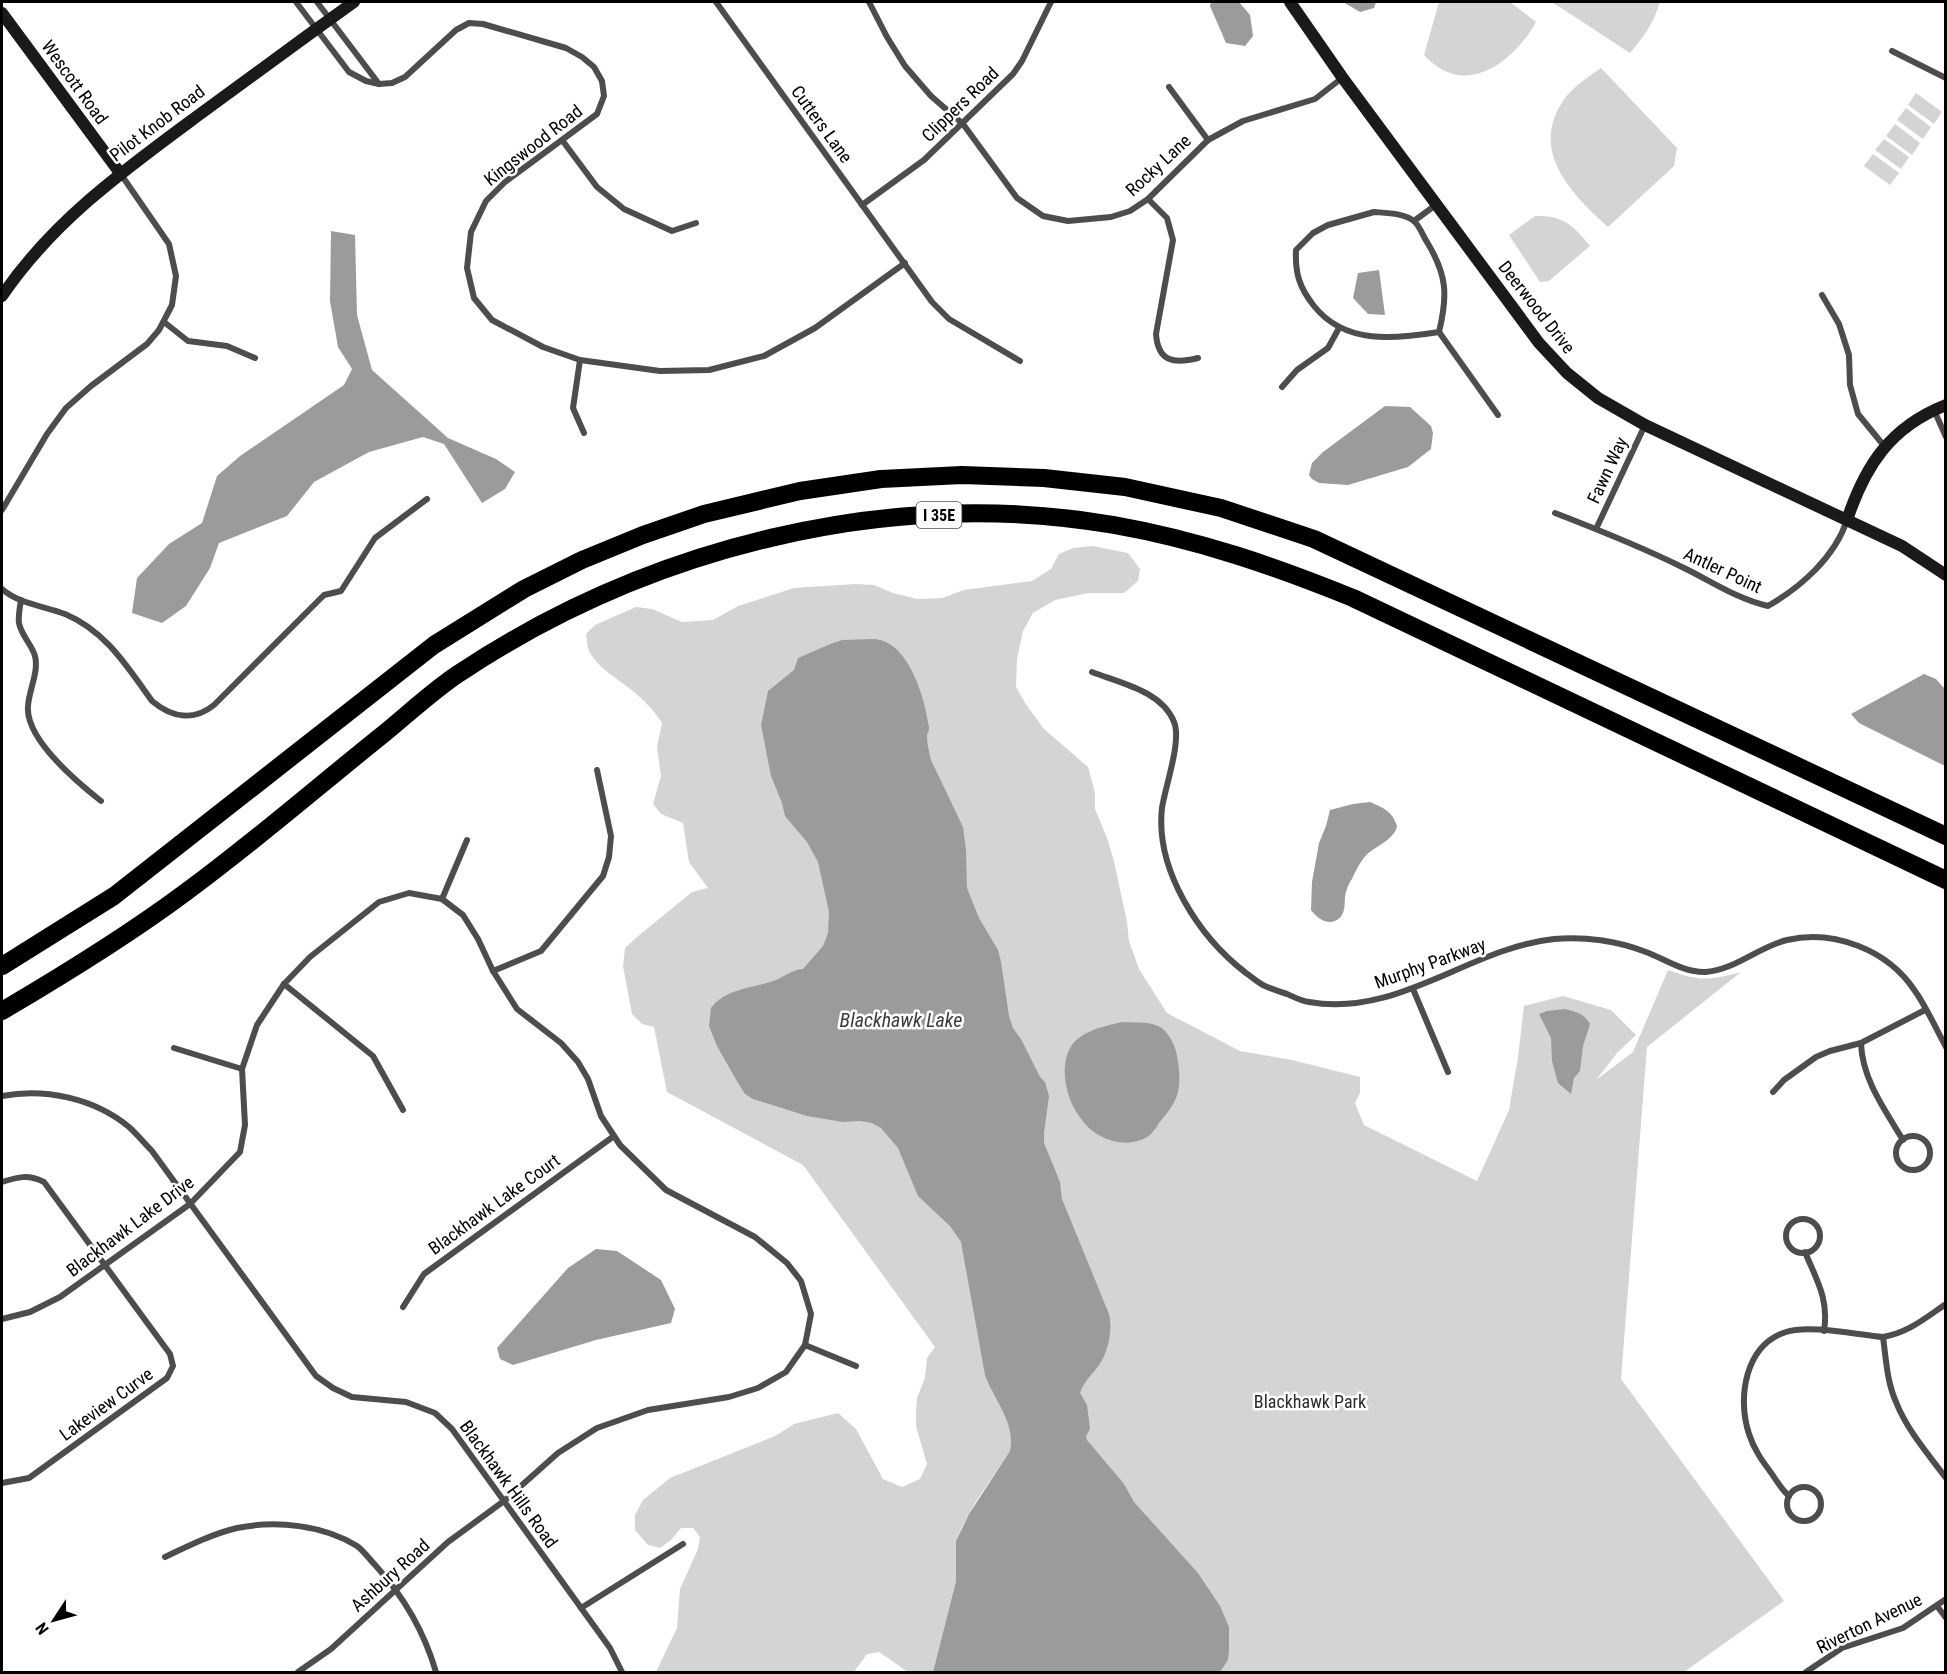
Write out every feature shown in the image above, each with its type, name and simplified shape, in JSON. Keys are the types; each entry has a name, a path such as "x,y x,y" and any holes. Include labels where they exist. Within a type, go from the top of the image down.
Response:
{"highway":[{"name":"I 35E","path":"2,966 114,896 434,645 524,590 582,560 622,543 704,514 800,491 881,480 962,475 1044,478 1125,487 1221,508 1314,539 1946,836"},
{"name":"I 35E","path":"2,1011 82,964 186,893 456,675 536,628 592,599 650,574 709,554 785,534 878,519 968,515 1035,516 1113,525 1200,544 1280,568 1353,598 1946,879"}],"street":[{"path":"296,2 349,72 366,81 379,84"},
{"path":"317,2 379,84"},
{"name":"Pilot Knob Road","path":"2,296 17,273 61,224 120,173 354,2"},
{"name":"Cutters Lane","path":"716,2 932,302 949,319 1020,361"},
{"name":"Rocky Lane","path":"869,2 905,66 931,96 963,124 1017,198 1043,216 1068,221 1111,217 1130,211 1148,199 1208,140 1242,121 1315,99 1342,77"},
{"name":"Clippers Road","path":"862,206 924,160 963,124 1017,67 1052,2"},
{"name":"Deerwood Drive","path":"1290,2 1342,77 1539,343 1567,373 1598,398 1645,425 1902,546 1946,574"},
{"name":"Wescott Road","path":"2,13 120,173"},
{"name":"Kingswood Road","path":"379,84 392,83 405,77 456,30 469,23 483,24 566,48 594,67 602,81 604,96 597,114 505,182 486,201 471,232 467,268 474,298 492,320 543,347 580,360 660,371 709,370 764,356 815,328 905,263"},
{"path":"1892,51 1946,78"},
{"path":"1169,87 1208,140"},
{"path":"562,140 597,187 624,210 672,231 696,223"},
{"path":"2,510 47,434 66,408 147,344 164,322 172,305 176,287 169,244 120,173"},
{"path":"1148,199 1167,218 1173,240 1156,334 1157,345 1163,355 1173,361 1183,362 1198,358"},
{"path":"1414,221 1437,204"},
{"path":"1439,332 1412,337 1385,338 1361,335 1339,328 1319,312 1304,294 1296,269 1296,250 1313,233 1328,225 1374,212 1397,214 1414,221 1436,256 1445,283 1444,312 1439,332 1498,415"},
{"path":"1822,295 1839,324 1849,355 1850,385 1858,414 1886,447"},
{"path":"164,322 188,341 227,346 255,358"},
{"path":"1282,387 1297,370 1328,348 1339,328"},
{"path":"580,360 573,408 584,433"},
{"path":"1847,520 1861,482 1886,447 1906,427 1940,407 1946,437"},
{"name":"Fawn Way","path":"1596,529 1645,425"},
{"path":"2,589 21,600 64,614 92,629 122,659 152,701 164,710 182,716 197,715 214,705 324,595 341,591 375,538 427,499"},
{"name":"Antler Point","path":"1555,513 1682,567 1749,602 1768,606 1787,595 1831,553 1843,535 1847,520"},
{"path":"21,600 19,623 35,657 34,678 28,706 29,722 68,773 101,801"},
{"name":"Murphy Parkway","path":"1092,672 1146,693 1163,705 1173,719 1176,726 1173,757 1162,810 1163,837 1168,863 1186,907 1225,957 1263,985 1308,1002 1356,1005 1413,989 1510,949 1553,939 1584,938 1614,942 1644,951 1682,968 1704,972 1731,967 1767,947 1787,940 1814,937 1838,939 1875,953 1904,976 1915,991 1946,1047"},
{"path":"493,971 541,951 603,876 609,857 611,836 597,770"},
{"path":"442,899 467,840"},
{"name":"Blackhawk Lake Drive","path":"2,1319 30,1312 60,1297 106,1265 190,1204 240,1152 245,1125 242,1069 257,1025 284,984 310,957 379,902 409,893 442,899 463,915 478,939 493,971 517,1009 561,1043 578,1062 588,1079 601,1116 620,1145 666,1190 755,1237 787,1263 801,1281 811,1314 805,1345 786,1372 758,1388 729,1397 648,1410 597,1428 558,1453 504,1501"},
{"path":"284,984 373,1056 403,1110"},
{"path":"1413,989 1448,1072"},
{"path":"1773,1092 1784,1080 1816,1057 1861,1043 1925,1010"},
{"path":"1861,1043 1862,1060 1871,1082 1903,1140"},
{"path":"174,1048 242,1069"},
{"name":"Blackhawk Hills Road","path":"2,1096 19,1093 57,1095 96,1106 129,1127 152,1151 316,1376 352,1397 406,1402 435,1413 452,1429 610,1648 622,1672"},
{"name":"Blackhawk Lake Court","path":"403,1307 424,1274 614,1136"},
{"path":"1913,1137 1923,1140 1929,1149 1929,1160 1926,1164 1917,1170 1903,1166 1897,1153 1903,1140 1913,1137"},
{"name":"Lakeview Curve","path":"2,1182 21,1176 33,1176 44,1182 170,1354 172,1366 167,1378 30,1478 2,1483"},
{"path":"1802,1219 1812,1221 1820,1234 1817,1244 1810,1251 1805,1252 1794,1250 1787,1243 1786,1237 1788,1227 1802,1219"},
{"path":"1805,1252 1823,1293 1826,1311 1824,1331"},
{"path":"1789,1496 1801,1488 1815,1492 1820,1504 1818,1514 1810,1520 1797,1520 1788,1510 1789,1496 1758,1455 1750,1437 1745,1409 1748,1372 1761,1348 1780,1334 1801,1329 1883,1337 1911,1328 1946,1304"},
{"path":"1883,1337 1888,1379 1895,1402 1911,1430 1946,1478"},
{"path":"805,1345 856,1366"},
{"name":"Ashbury Road","path":"298,1672 331,1649 448,1542 504,1501"},
{"path":"165,1557 211,1536 237,1528 266,1525 299,1526 331,1534 359,1547 397,1589 428,1645 436,1672"},
{"path":"581,1608 683,1544"},
{"name":"Riverton Avenue","path":"1810,1671 1842,1648 1903,1628 1946,1599"},
{"path":"1937,1606 1946,1618"}],"green space":[{"path":"1439,2 1510,2 1536,22 1519,46 1495,66 1481,73 1452,74 1436,66 1424,55"},
{"path":"1552,2 1660,2 1648,29 1630,53"},
{"path":"1601,68 1677,148 1674,166 1608,227 1569,187 1553,155 1551,138 1554,120 1566,96"},
{"path":"1916,93 1942,112 1934,124 1908,105"},
{"path":"1906,108 1931,127 1923,139 1897,120"},
{"path":"1895,124 1920,143 1912,155 1886,136"},
{"path":"1884,139 1909,157 1901,169 1875,150"},
{"path":"1873,154 1899,173 1890,185 1864,166"},
{"path":"1535,216 1553,217 1567,223 1590,246 1549,281 1540,282 1509,235"},
{"name":"Blackhawk Park","path":"1092,546 1128,553 1140,569 1138,581 1124,593 1088,593 1055,600 1033,613 1023,631 1017,659 1016,687 1044,729 1088,767 1095,793 1095,809 1114,861 1129,941 1139,969 1167,1013 1240,1051 1292,1060 1360,1077 1360,1093 1355,1103 1364,1125 1477,1181 1509,1110 1524,1006 1563,996 1611,1010 1636,1035 1618,1052 1596,1080 1633,1052 1668,970 1704,978 1741,972 1647,1047 1621,1379 1784,1601 1684,1672 1171,1672 1010,1451 975,1503 956,1541 956,1581 933,1672 908,1672 879,1652 867,1654 854,1672 656,1672 677,1628 680,1589 698,1549 700,1537 693,1528 681,1528 660,1548 648,1545 635,1530 635,1515 643,1500 670,1478 775,1436 794,1424 838,1413 856,1429 883,1479 902,1487 920,1479 927,1464 916,1426 917,1398 925,1378 927,1358 935,1347 803,1165 667,1092 654,1027 642,1024 632,1014 623,966 625,948 692,892 708,888 689,862 683,823 661,814 653,804 661,776 657,747 662,723 643,700 594,659 589,651 586,634 595,625 636,607 652,609 682,622 713,620 738,606 794,588 874,585 917,599 942,598 964,590 1032,581 1051,569 1059,554 1073,548"}],"water":[{"path":"1211,2 1239,2 1250,15 1253,36 1245,46 1226,43 1210,6"},
{"path":"1343,2 1376,2 1374,8 1360,12"},
{"path":"331,231 355,235 357,315 372,370 448,438 496,459 515,472 505,489 482,503 444,444 423,437 369,452 314,482 287,516 219,543 210,568 186,606 162,623 132,613 137,578 169,544 202,523 217,476 240,456 344,385 352,369 338,347 330,301"},
{"path":"1379,270 1385,315 1368,314 1353,298 1358,273"},
{"path":"1385,406 1410,407 1431,426 1433,433 1431,449 1408,467 1348,485 1319,483 1312,479 1309,475 1312,463 1323,452"},
{"name":"Blackhawk Lake","path":"875,639 887,642 906,661 924,702 929,727 927,739 931,760 963,827 967,888 979,918 998,950 1013,1028 1045,1082 1049,1096 1044,1143 1060,1182 1062,1199 1109,1314 1110,1334 1105,1354 1080,1393 1087,1405 1090,1429 1086,1436 1087,1440 1124,1484 1134,1502 1198,1573 1220,1606 1229,1627 1229,1650 1228,1660 1220,1672 933,1672 956,1581 956,1541 969,1514 1010,1451 1011,1441 1007,1421 985,1375 961,1242 950,1226 918,1196 898,1148 881,1128 872,1123 860,1121 843,1122 807,1116 753,1099 745,1094 738,1083 717,1046 709,1026 711,1008 717,1001 732,992 776,980 793,971 803,969 823,946 828,933 829,912 818,862 807,842 785,816 771,776 761,725 768,691 794,670 798,658 842,640"},
{"path":"1924,674 1936,679 1945,689 1945,766 1859,723 1851,714"},
{"path":"1370,802 1390,813 1397,826 1396,830 1388,839 1368,853 1360,864 1347,888 1342,915 1335,921 1325,921 1318,918 1311,910 1312,882 1319,843 1330,810"},
{"path":"1564,1009 1582,1015 1590,1024 1583,1046 1580,1071 1574,1078 1571,1094 1558,1083 1552,1061 1551,1038 1539,1014"},
{"path":"1122,1022 1150,1023 1163,1029 1174,1046 1179,1070 1178,1093 1169,1110 1149,1136 1130,1142 1111,1140 1088,1127 1073,1105 1065,1078 1065,1064 1072,1044 1088,1032"},
{"path":"596,1249 617,1251 661,1280 675,1309 671,1323 596,1340 513,1365 500,1359 497,1348 568,1268"}]}
